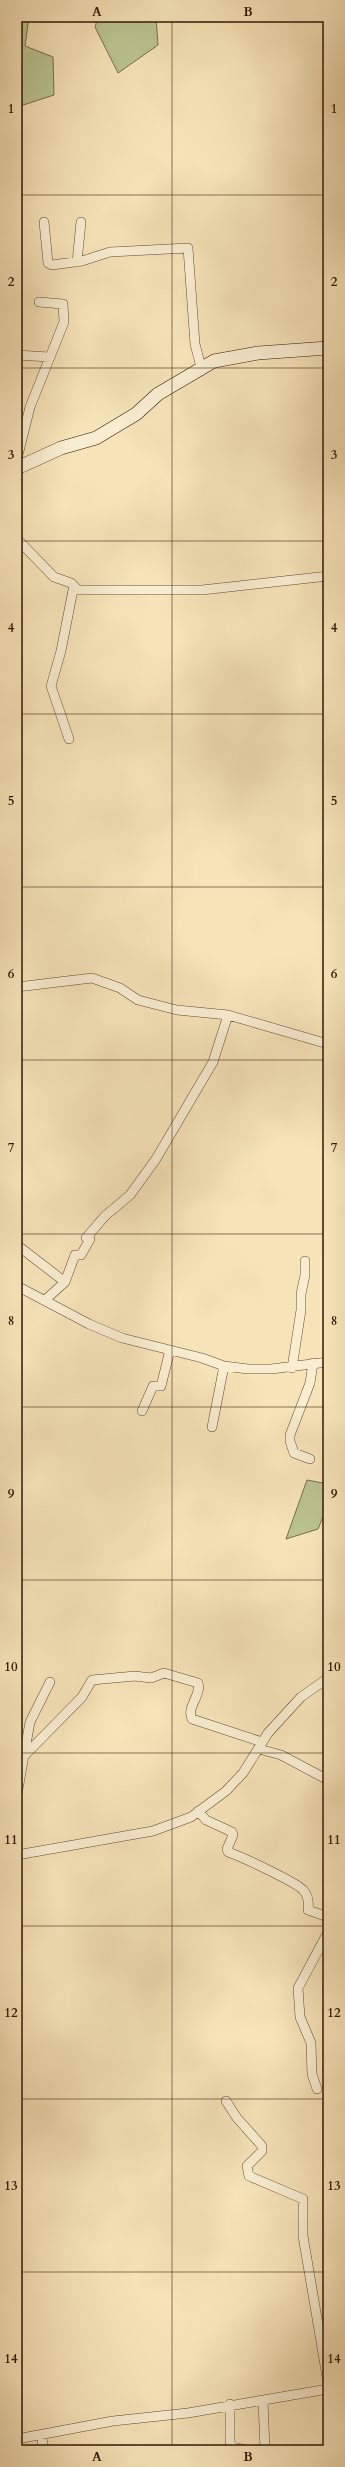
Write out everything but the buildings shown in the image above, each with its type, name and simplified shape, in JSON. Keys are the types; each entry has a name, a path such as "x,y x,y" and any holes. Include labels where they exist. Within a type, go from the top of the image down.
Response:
{"street":[{"path":"44,222 49,264 77,262 110,252 188,248 195,344 202,367"},
{"path":"77,262 81,222"},
{"path":"17,459 30,407 64,322 63,304 59,302 39,302"},
{"path":"17,468 61,448 96,438 115,428 136,414 158,394 202,367 238,356 328,348"},
{"path":"17,354 49,357"},
{"path":"17,539 54,577 71,583 78,590"},
{"path":"69,739 51,686 61,651 73,590 202,590 328,576"},
{"path":"17,987 92,978 120,988 138,1000 177,1010 228,1014 328,1044"},
{"path":"45,1300 65,1282 75,1255 81,1255 90,1239 86,1238 105,1216 130,1195 156,1160 186,1111 213,1062 228,1014"},
{"path":"17,1245 65,1282"},
{"path":"292,1368 301,1310 301,1294 306,1275 304,1261"},
{"path":"17,1286 89,1324 122,1338 224,1366 248,1369 292,1368 313,1363 328,1362"},
{"path":"142,1411 153,1386 161,1386 170,1350"},
{"path":"310,1459 294,1453 290,1438 310,1383 313,1363"},
{"path":"212,1427 224,1366"},
{"path":"20,1756 82,1697 92,1680 135,1676 151,1678 162,1673 198,1683 199,1689 190,1713 192,1719 261,1745 328,1780"},
{"path":"17,1855 152,1832 191,1817 226,1791 239,1777 261,1745 301,1697 328,1678"},
{"path":"17,1795 20,1756 30,1722 50,1682"},
{"path":"198,1811 206,1820 232,1832 233,1835 228,1852 298,1886 303,1890 309,1901 308,1910 328,1917"},
{"path":"317,2089 312,2074 311,2043 300,2017 298,1988 328,1932"},
{"path":"226,2101 237,2118 262,2146 262,2151 247,2171 251,2178 303,2199 303,2236 328,2383"},
{"path":"17,2438 42,2435 113,2421 188,2413 230,2404 328,2389"},
{"path":"263,2400 265,2450"},
{"path":"230,2404 232,2446 246,2450"},
{"path":"42,2435 43,2450"}],"green space":[{"path":"17,17 29,17 25,46 53,57 54,95 17,107"},
{"path":"98,17 156,17 158,45 118,73 95,27"},
{"path":"307,1480 328,1484 328,1523 323,1517 318,1529 286,1539"}]}
